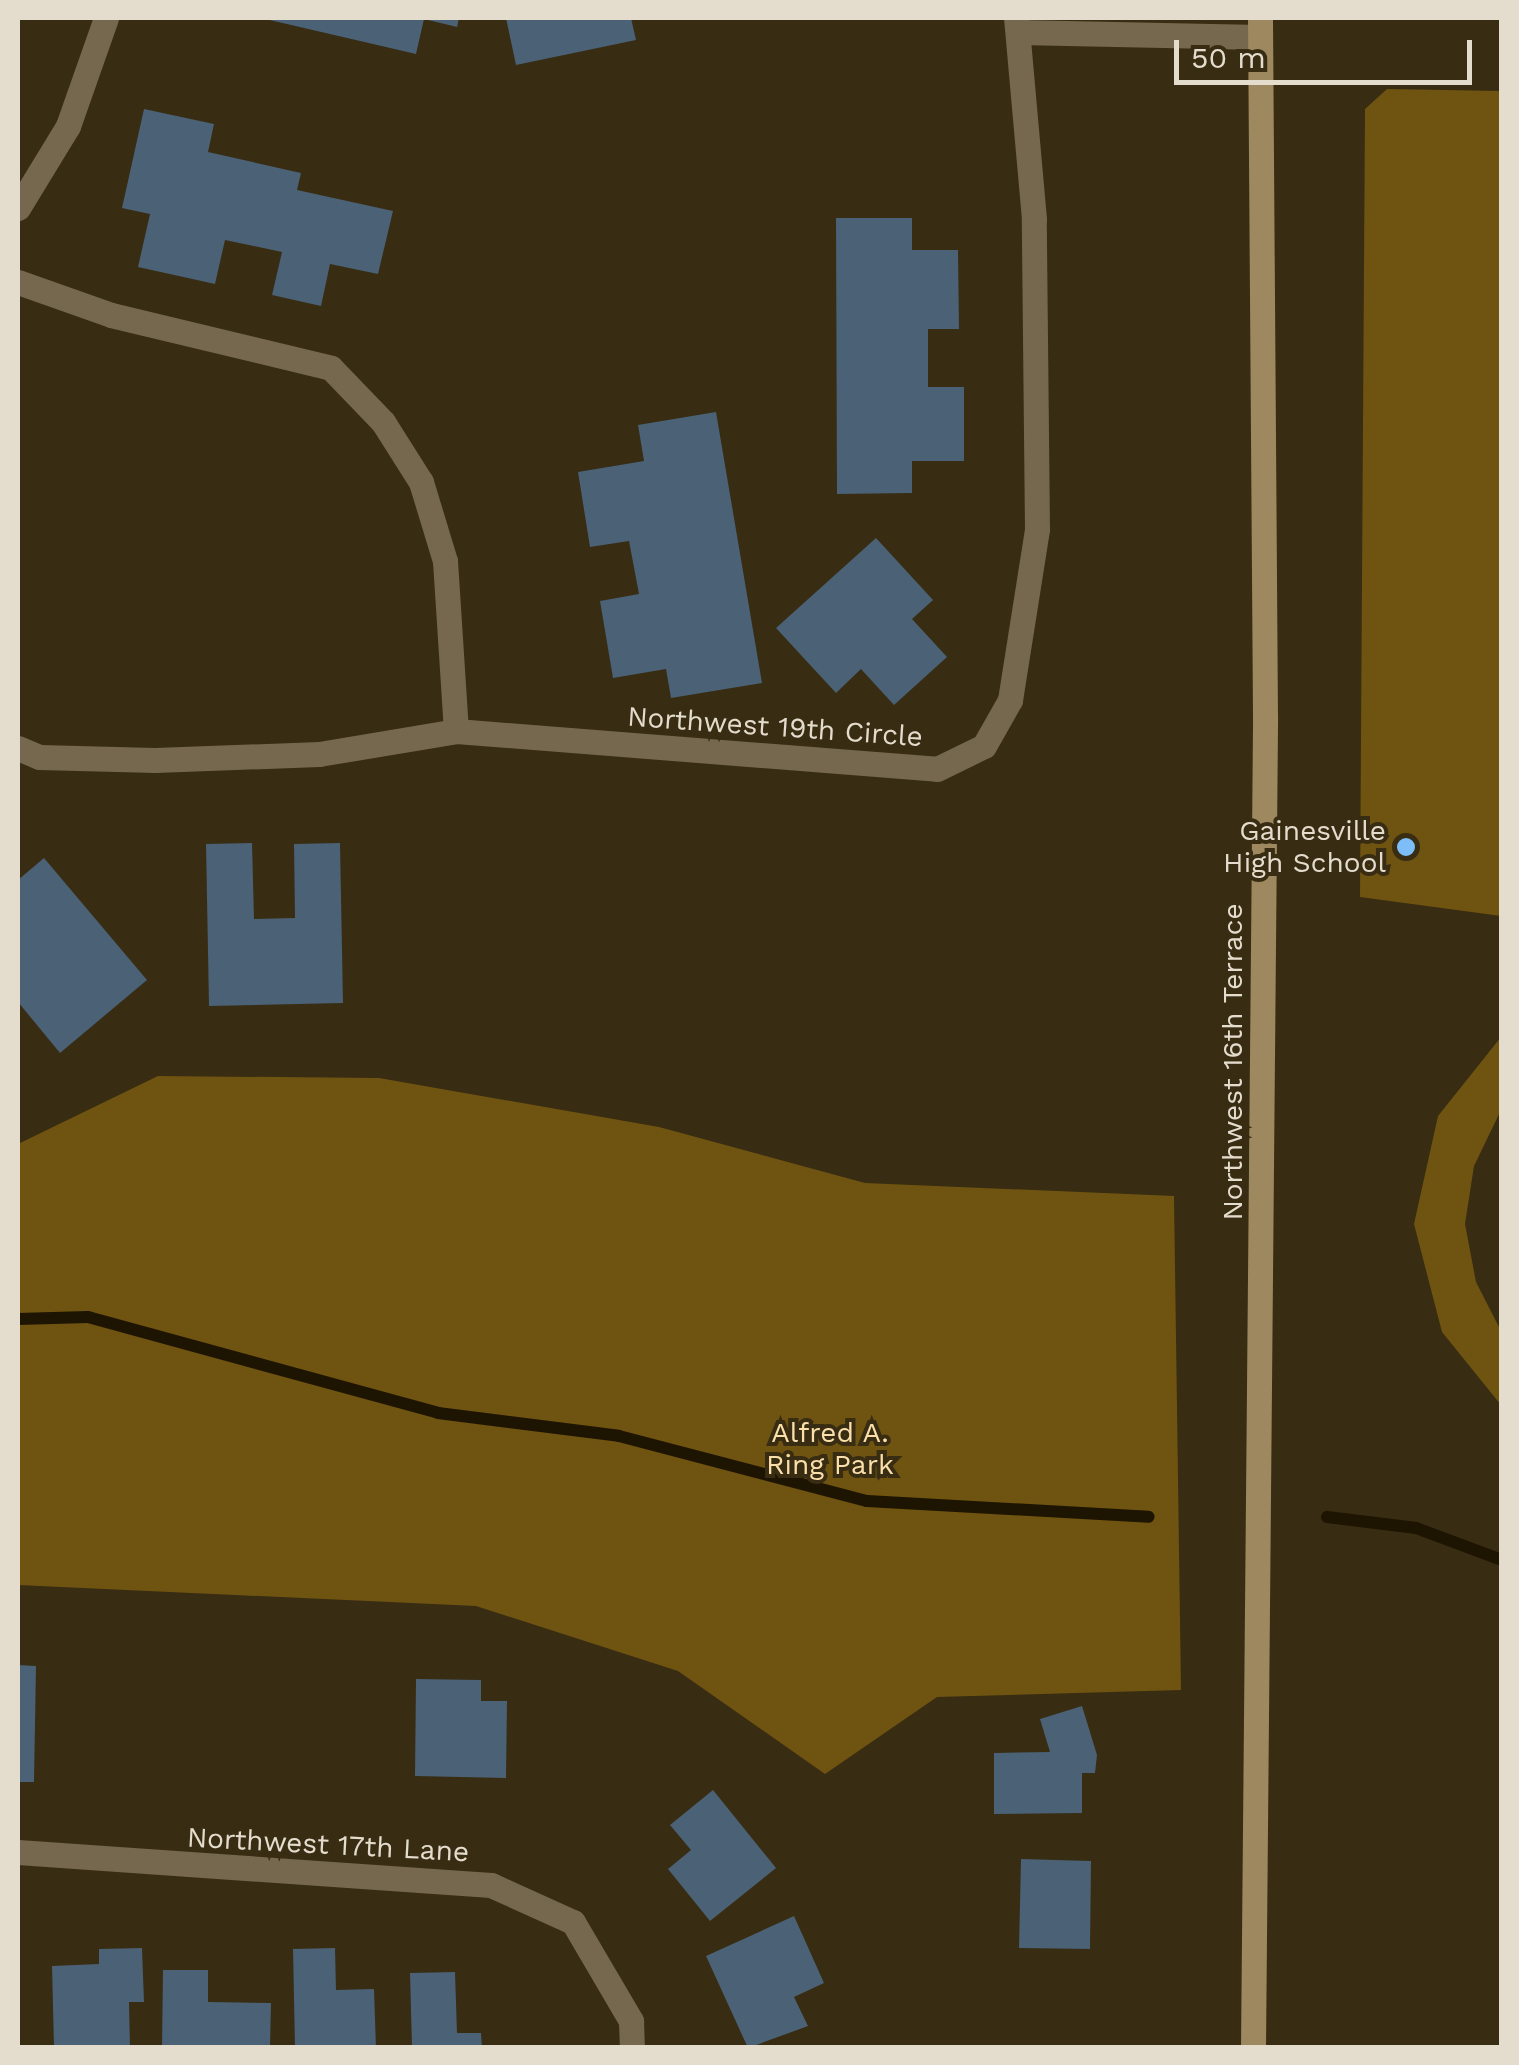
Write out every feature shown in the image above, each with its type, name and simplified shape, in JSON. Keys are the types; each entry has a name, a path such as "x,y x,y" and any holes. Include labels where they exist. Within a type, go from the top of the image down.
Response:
{"street":[{"path":"18,208 68,126 106,18"},
{"name":"Northwest 19th Circle","path":"18,748 97,758 301,754 456,731 815,766 937,769 984,746 1010,700 1037,529 1034,220 1017,24 1260,27"},
{"name":"Northwest 16th Terrace","path":"1252,2048 1265,717 1260,27"},
{"path":"18,282 111,315 331,368 383,422 421,482 445,562 456,731"},
{"name":"Northwest 17th Lane","path":"18,1852 491,1884 573,1922 631,2021 632,2048"}],"green space":[{"path":"1387,89 1501,91 1501,916 1360,897 1365,109"},
{"path":"1501,1037 1501,1110 1474,1166 1465,1224 1476,1282 1501,1331 1501,1405 1442,1332 1414,1224 1438,1116"},
{"name":"Alfred A. Ring Park","path":"158,1076 379,1078 659,1127 865,1183 1174,1196 1181,1690 937,1697 825,1774 678,1671 476,1606 18,1585 18,1144"}],"building":[{"path":"261,18 459,18 457,27 424,19 416,54"},
{"path":"506,18 631,18 636,40 516,65"},
{"path":"144,109 214,124 208,152 301,173 297,190 393,211 378,274 330,264 321,306 272,295 282,252 225,240 215,284 138,267 150,214 122,208"},
{"path":"836,218 912,218 912,250 958,250 959,329 928,329 928,387 964,387 964,461 912,461 912,493 837,494"},
{"path":"716,412 762,683 671,698 666,669 613,678 600,601 639,594 629,541 590,547 578,472 644,461 638,425"},
{"path":"876,538 933,600 912,619 947,657 894,705 861,669 836,693 776,628"},
{"path":"252,843 254,919 295,918 294,844 340,843 343,1003 209,1006 206,844"},
{"path":"44,858 147,980 60,1053 18,1002 18,880"},
{"path":"18,1665 36,1666 34,1782 18,1782"},
{"path":"416,1679 481,1680 481,1701 507,1701 506,1778 415,1776"},
{"path":"1082,1706 1097,1755 1095,1773 1082,1773 1082,1813 994,1814 994,1753 1050,1752 1040,1719"},
{"path":"713,1790 776,1868 710,1921 668,1869 691,1850 670,1825"},
{"path":"1021,1859 1091,1861 1090,1949 1019,1948"},
{"path":"794,1916 824,1983 794,1997 808,2026 748,2048 706,1956"},
{"path":"142,1948 144,2002 129,2002 130,2048 54,2048 52,1966 99,1964 99,1949"},
{"path":"335,1948 336,1990 374,1989 376,2048 295,2048 293,1949"},
{"path":"163,1970 208,1970 208,2002 271,2003 270,2048 162,2048"},
{"path":"455,1972 457,2033 481,2033 482,2048 412,2048 410,1973"}],"waterway":[{"path":"18,1319 88,1317 438,1413 619,1436 867,1501 1149,1517"},
{"path":"1327,1517 1416,1528 1502,1560"}],"place":[{"name":"Gainesville High School","path":"1406,847"}]}
